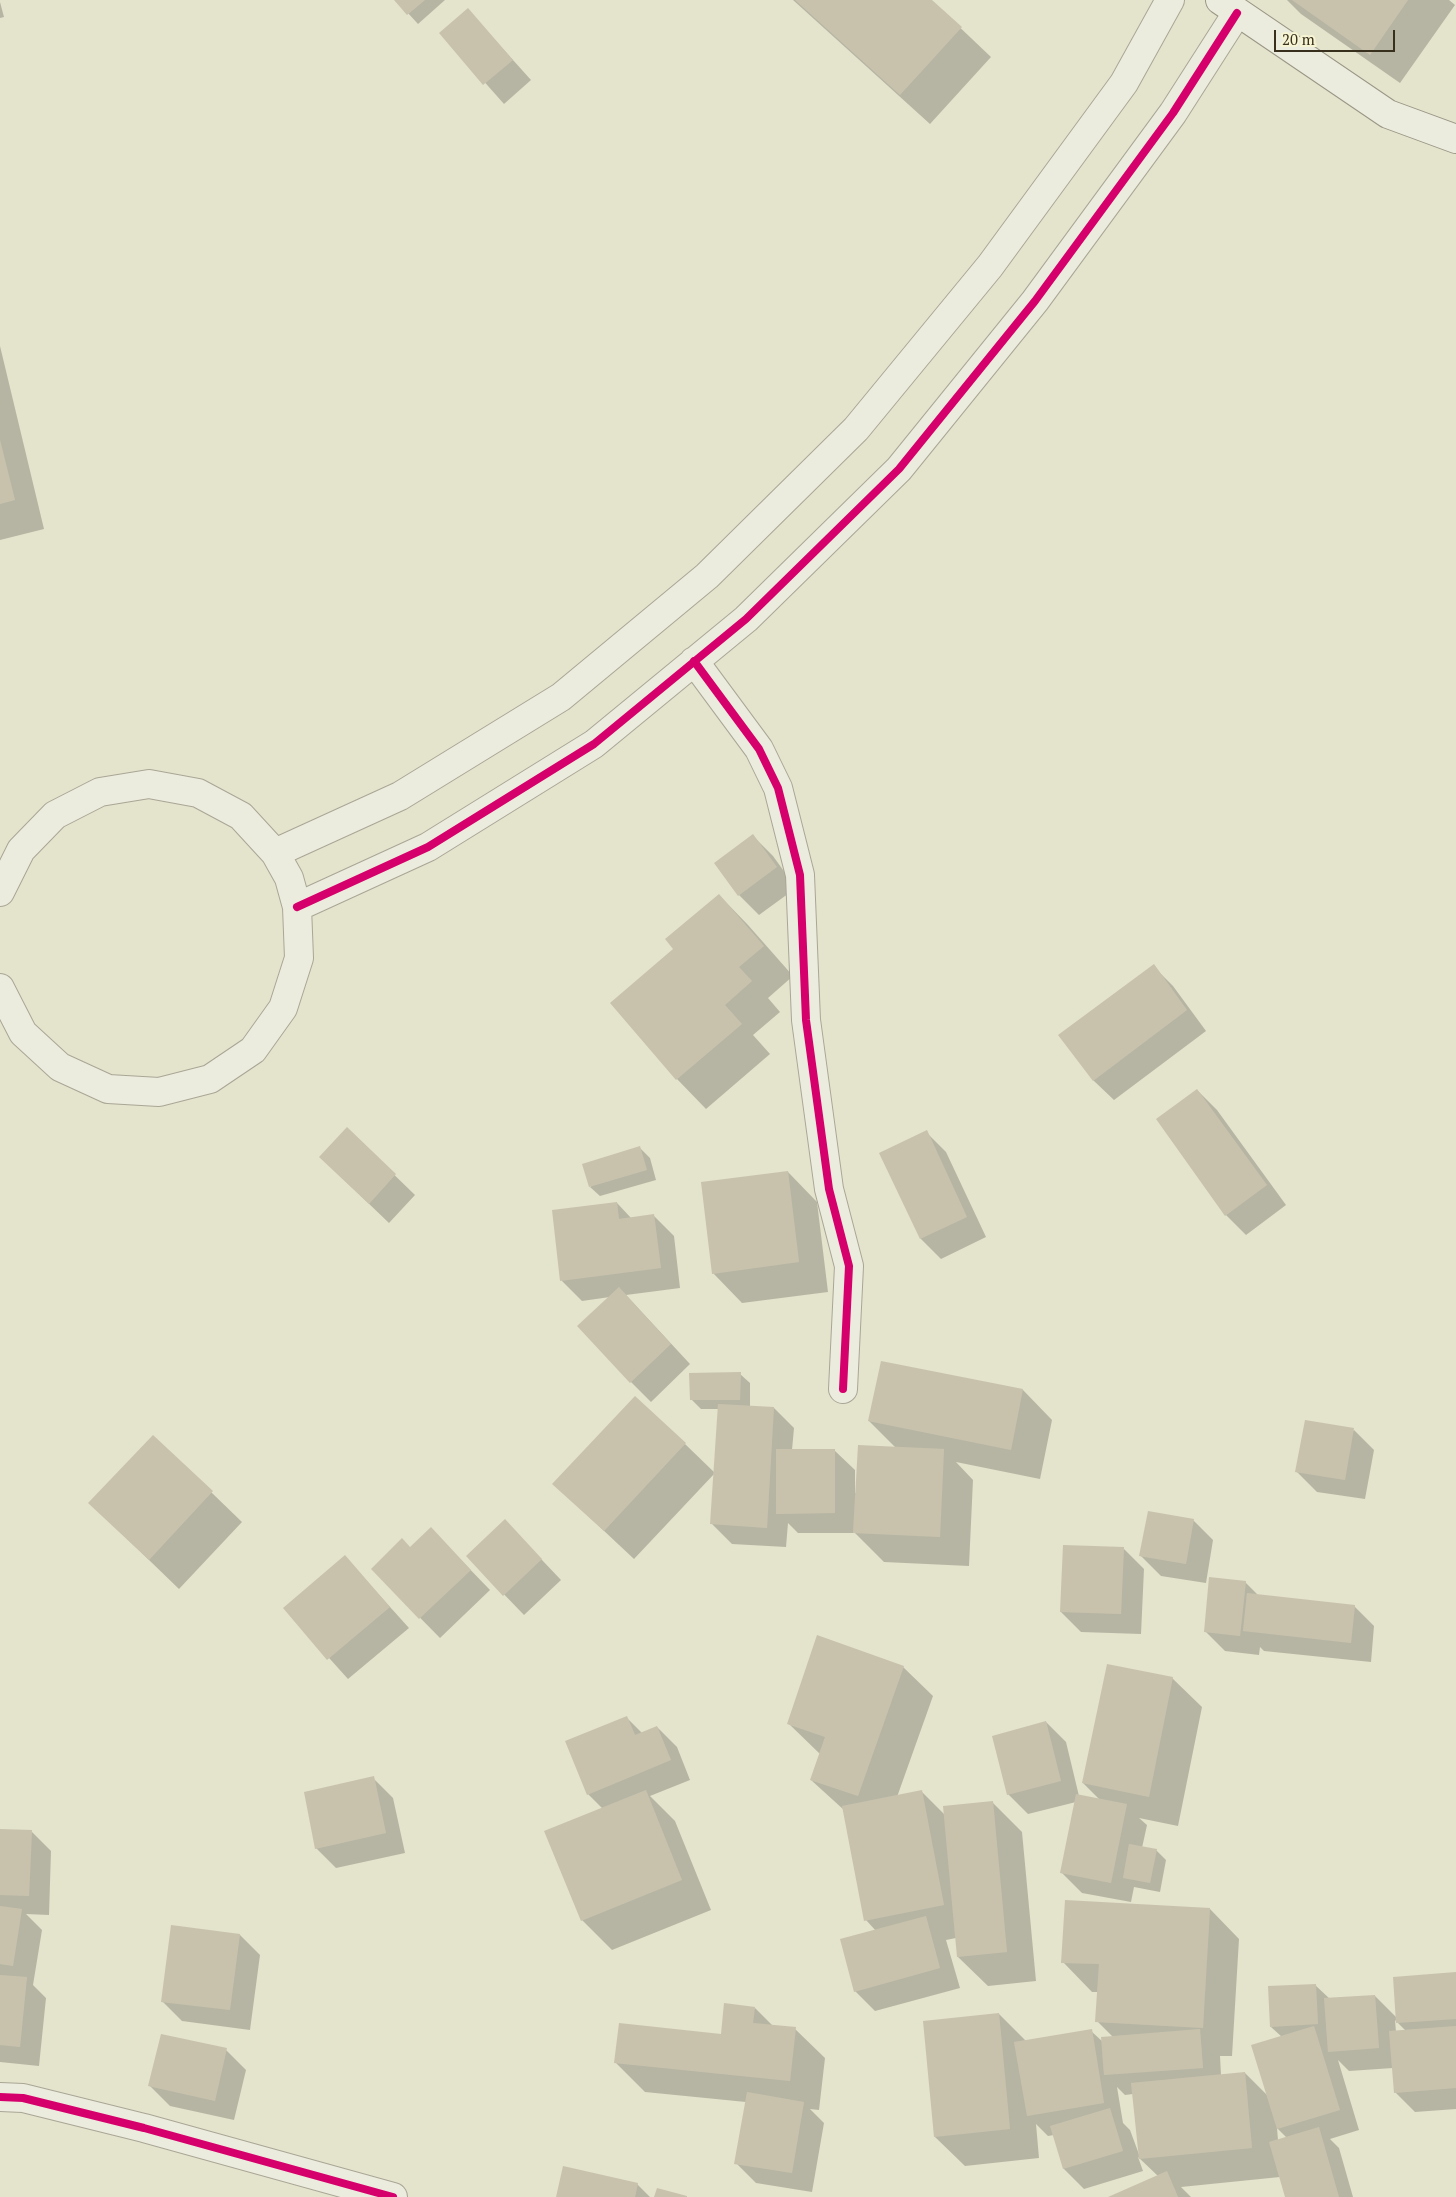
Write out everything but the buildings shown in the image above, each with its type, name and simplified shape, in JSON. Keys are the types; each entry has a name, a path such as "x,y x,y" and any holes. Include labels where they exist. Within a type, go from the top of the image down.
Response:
{"street":[{"path":"275,853 400,796 562,697 707,576 856,429 990,266 1124,83 1170,0"},
{"path":"297,907 428,847 586,749 746,619 899,469 1035,301 1173,114 1229,7 1388,114 1456,139"},
{"path":"694,661 759,749 778,788 800,875 806,1020 829,1189 849,1266 843,1389"},
{"path":"0,892 20,850 55,815 100,792 149,784 198,793 241,816 275,853 289,878 297,907 299,958 283,1008 253,1050 210,1079 159,1092 108,1089 60,1068 11,1030 0,988"},
{"path":"0,2097 23,2098 144,2128 393,2197"}],"cycle path":[{"path":"297,907 428,847 594,744 746,619 899,469 1035,301 1173,113 1237,13"},
{"path":"694,661 759,749 778,788 800,875 806,1020 829,1189 849,1266 843,1389"},
{"path":"0,2097 23,2098 144,2128 393,2197"}]}
